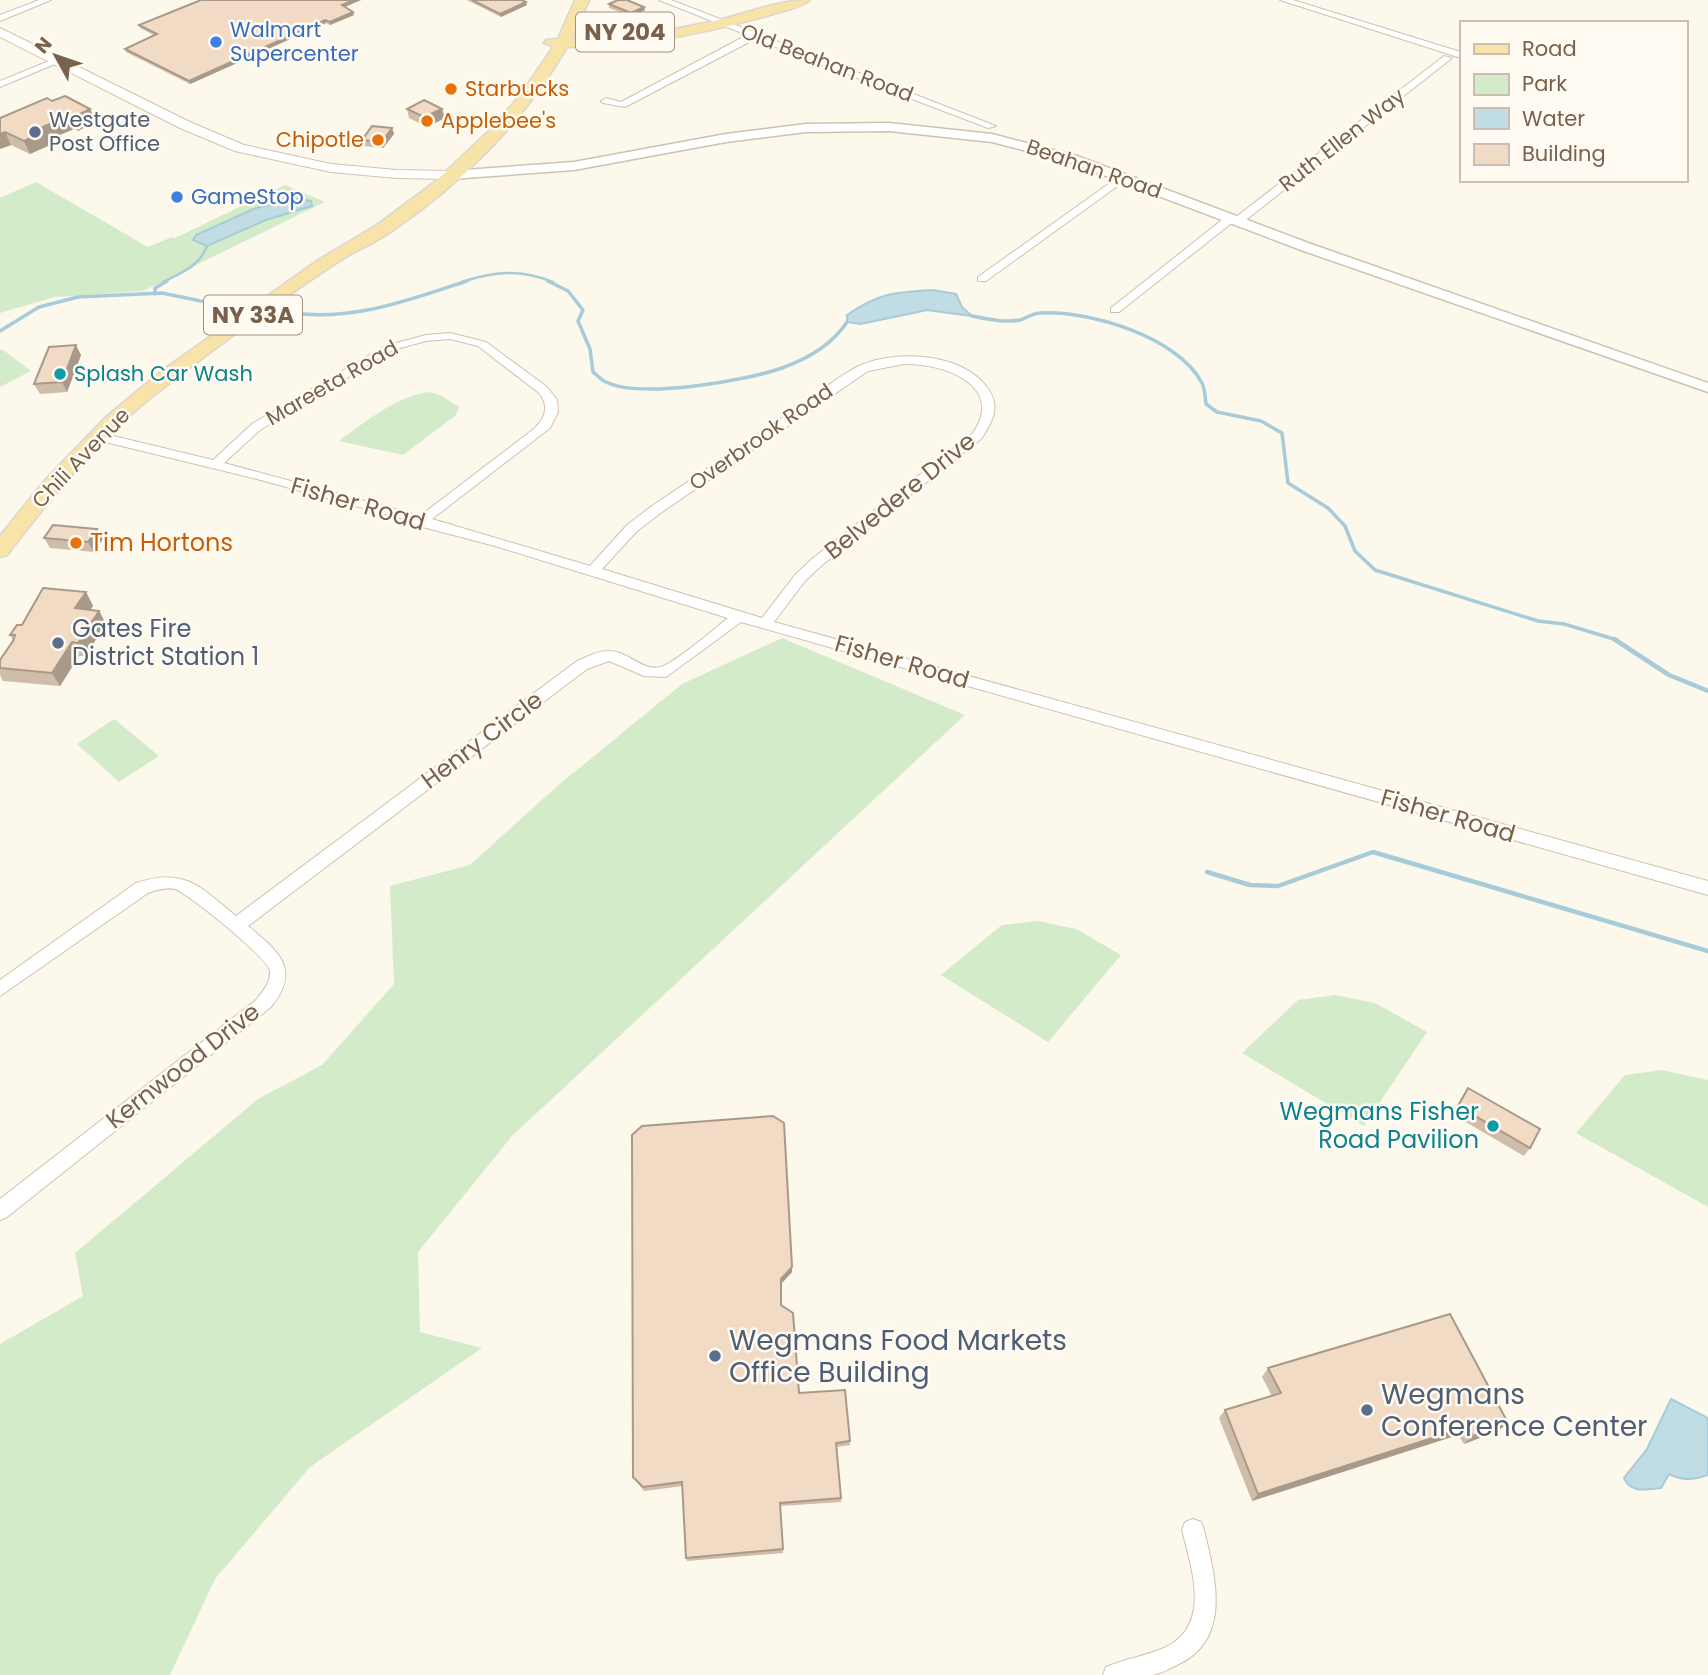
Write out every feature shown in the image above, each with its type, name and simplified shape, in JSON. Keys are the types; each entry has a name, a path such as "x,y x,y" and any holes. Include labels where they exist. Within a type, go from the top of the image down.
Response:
{"main road":[{"name":"Chili Avenue","path":"0,550 47,490 97,436 153,386 342,252 384,229 451,175 513,115 545,70 557,41 568,0"},
{"name":"Chili Avenue","path":"342,252 370,224 433,174 508,99 557,41 582,0"},
{"name":"NY 204","path":"557,41 717,20 782,0"},
{"name":"NY 204","path":"545,70 575,52 803,0"},
{"path":"0,32 185,125 240,148 331,168 451,175"},
{"path":"557,41 616,41"}],"street":[{"path":"0,18 47,0"},
{"name":"Old Beahan Road","path":"663,0 991,126"},
{"path":"1284,0 1460,55"},
{"path":"607,101 622,105 752,36"},
{"name":"Ruth Ellen Way","path":"1115,310 1447,58"},
{"path":"0,84 57,61"},
{"name":"Beahan Road","path":"451,175 573,166 781,130 868,126 955,132 1044,150 1125,177 1234,219 1708,388"},
{"path":"982,279 1125,177"},
{"name":"Mareeta Road","path":"216,464 256,427 389,348 426,338 469,340 491,350 543,390 551,400 552,412 547,425 420,522"},
{"name":"Overbrook Road","path":"594,570 632,528 849,376 882,363 904,360 927,361 952,369"},
{"name":"Belvedere Drive","path":"765,624 800,578 817,562 977,436 987,425 989,401 983,389 952,369"},
{"name":"Fisher Road","path":"97,436 216,464 594,570 739,617 1708,888"},
{"name":"Henry Circle","path":"235,926 582,665 607,654 646,671 666,673 739,617"},
{"name":"Kernwood Drive","path":"0,989 129,896 155,883 181,884 235,926 275,962 278,982 262,1005 0,1211"},
{"path":"1114,1675 1178,1654 1195,1639 1206,1615 1206,1588 1193,1530"}],"green space":[{"path":"36,182 148,247 175,238 285,185 325,202 143,291 55,297 0,313 0,198"},
{"path":"0,350 31,371 0,387"},
{"path":"430,392 459,407 456,415 403,455 339,441 394,404"},
{"path":"782,638 965,715 512,1136 418,1252 420,1332 482,1348 310,1467 215,1579 170,1675 0,1675 0,1344 83,1296 75,1253 258,1099 322,1065 394,984 390,886 470,865 556,787 682,684"},
{"path":"114,719 159,756 119,782 77,744"},
{"path":"1038,921 1076,929 1121,955 1048,1042 941,975 1002,925"},
{"path":"1335,995 1375,1003 1427,1032 1364,1126 1242,1053 1298,1000"},
{"path":"1662,1070 1708,1080 1708,1207 1576,1133 1625,1075"}],"water":[{"path":"297,199 311,201 312,206 266,220 207,246 193,240 196,235 256,208"},
{"path":"933,290 956,294 962,307 972,316 927,310 861,324 847,322 847,315 878,298"},
{"path":"1671,1399 1708,1418 1708,1475 1688,1479 1669,1474 1661,1488 1635,1488 1624,1478 1647,1449"}],"building":[{"name":"Walmart Supercenter","path":"201,0 354,0 342,5 353,12 330,22 325,20 189,81 125,49 157,34 139,25"},
{"path":"472,0 522,0 526,2 500,14"},
{"path":"627,0 644,7 631,13 609,4"},
{"path":"65,96 90,109 40,128 46,131 24,141 5,132 0,134 0,118 47,98 52,101"},
{"path":"424,100 442,109 424,117 407,109"},
{"path":"372,126 392,128 382,142 362,140"},
{"path":"76,345 62,382 34,384 49,347"},
{"path":"53,525 97,529 88,542 44,538"},
{"name":"Gates Fire District Station 1","path":"43,588 86,592 75,608 99,611 78,643 72,642 52,673 0,668 0,660 15,635 10,635 17,625 22,625"},
{"path":"1468,1088 1540,1129 1530,1148 1458,1106"},
{"name":"Wegmans Food Markets Office Building","path":"773,1116 784,1123 792,1267 781,1279 781,1305 793,1313 799,1393 845,1390 850,1441 836,1443 841,1498 780,1503 783,1549 686,1558 682,1482 643,1487 633,1477 632,1135 642,1126"},
{"name":"Wegmans Conference Center","path":"1450,1314 1508,1423 1473,1436 1467,1427 1258,1494 1225,1410 1281,1393 1268,1368"}],"waterway":[{"path":"163,282 195,264 207,246"},
{"path":"462,282 508,273 530,275 553,282"},
{"path":"155,293 155,288 167,281"},
{"path":"284,312 308,315 355,312 467,281"},
{"path":"548,281 568,291 583,310 578,321 590,349 593,372 604,381 622,387 643,389 693,386 765,373 810,356 834,338 847,322"},
{"path":"0,331 39,307 78,297 155,293"},
{"path":"155,293 240,304"},
{"path":"972,316 1008,321 1040,313 1083,316 1153,340 1190,367 1203,385 1206,404 1217,412 1261,421 1282,433 1288,483 1328,508 1345,526 1355,551 1375,570 1538,621 1564,624 1614,639"},
{"path":"1614,639 1669,675 1708,691"},
{"path":"1207,872 1250,885 1278,886 1373,852 1708,951"}],"place":[{"name":"Walmart Supercenter","path":"216,42"},
{"name":"Starbucks","path":"451,89"},
{"name":"Applebee's","path":"427,121"},
{"name":"Westgate Post Office","path":"35,132"},
{"name":"Chipotle","path":"378,140"},
{"name":"GameStop","path":"177,197"},
{"name":"Splash Car Wash","path":"60,374"},
{"name":"Tim Hortons","path":"76,543"},
{"name":"Gates Fire District Station 1","path":"58,643"},
{"name":"Wegmans Fisher Road Pavilion","path":"1493,1126"},
{"name":"Wegmans Food Markets Office Building","path":"715,1356"},
{"name":"Wegmans Conference Center","path":"1367,1410"}]}
